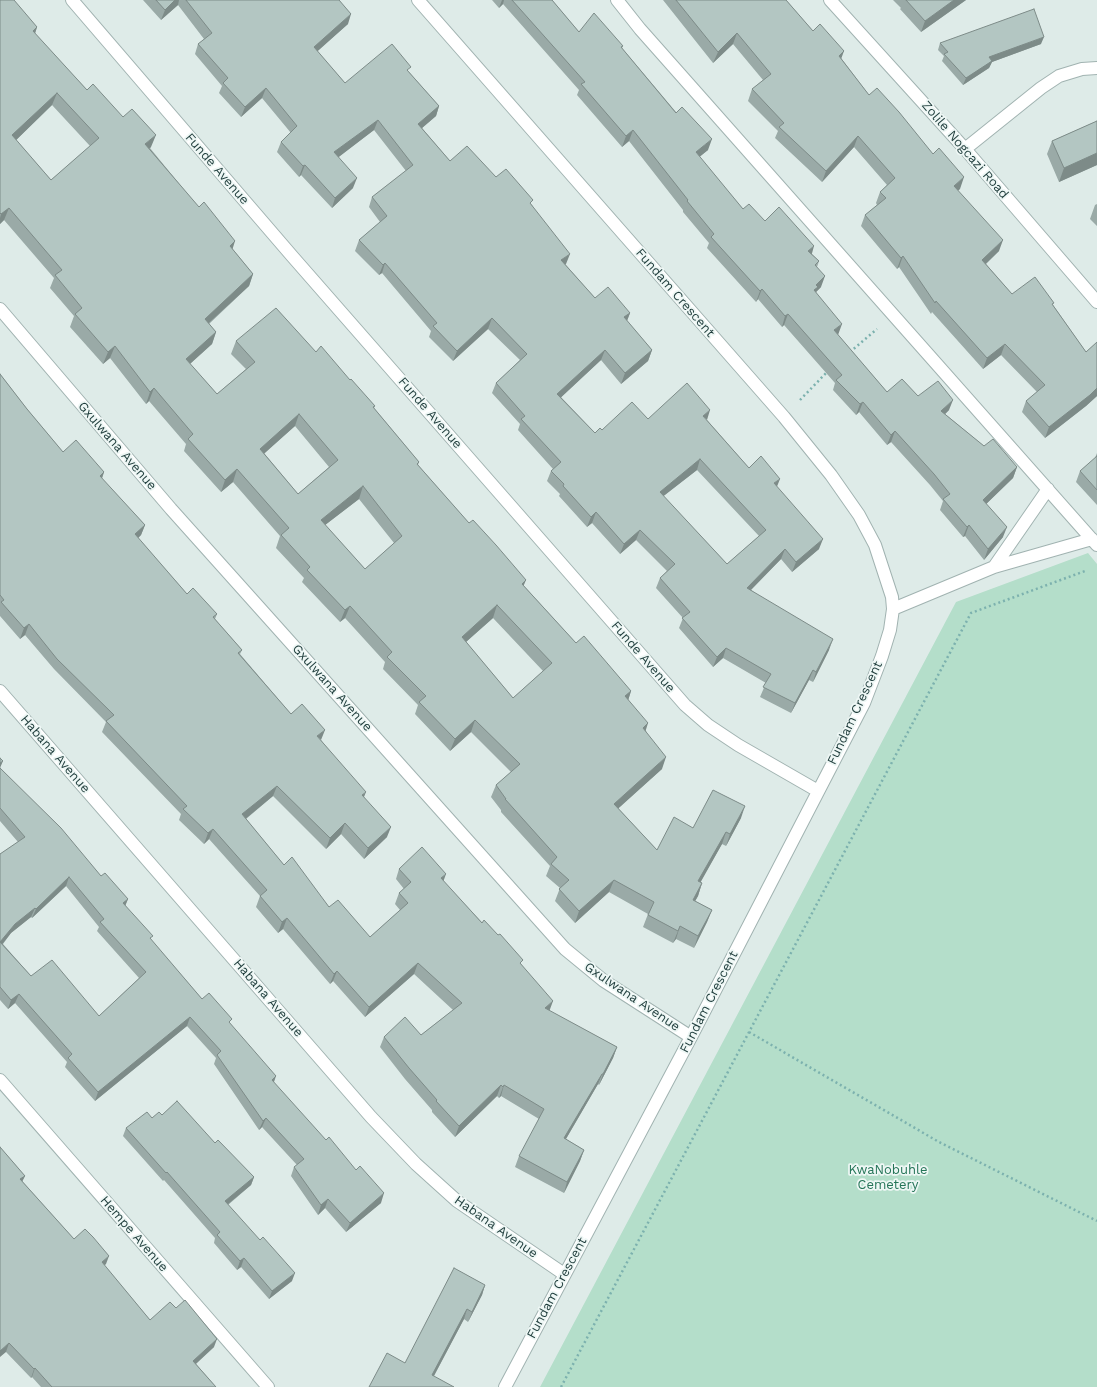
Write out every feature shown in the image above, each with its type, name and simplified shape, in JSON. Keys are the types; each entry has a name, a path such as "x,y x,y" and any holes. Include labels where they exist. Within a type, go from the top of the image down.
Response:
{"street":[{"name":"Funde Avenue","path":"72,0 287,250 685,705 708,725 738,746 818,791"},
{"name":"Fundam Crescent","path":"418,0 784,417 831,475 859,515 875,545 892,597 893,609 890,630 882,656 864,702 691,1037 505,1387"},
{"path":"617,0 640,29 894,314 1094,542 994,567 893,609"},
{"name":"Zolile Nogcazi Road","path":"830,0 964,149 1097,302"},
{"path":"964,149 1041,88 1059,76 1082,69 1097,68"},
{"name":"Gxulwana Avenue","path":"0,309 171,509 565,949 604,981 691,1037"},
{"path":"994,567 1048,489"},
{"name":"Habana Avenue","path":"0,691 366,1111 401,1148 457,1201 564,1274"},
{"name":"Hempe Avenue","path":"0,1080 268,1387"}],"path":[{"path":"850,352 894,314"},
{"path":"784,417 833,367"},
{"path":"561,1387 971,614 1085,571"},
{"path":"749,1032 939,1142 1097,1221"}],"green space":[{"name":"KwaNobuhle Cemetery","path":"1088,553 1097,564 1097,1387 540,1387 956,602"}],"building":[{"path":"0,0 14,0 37,27 33,31 87,90 93,84 123,117 132,109 156,135 145,144 199,207 204,202 235,241 230,246 253,274 205,319 216,332 186,359 217,394 255,362 236,341 276,308 316,352 321,346 350,380 351,379 375,406 373,407 419,462 417,464 469,523 473,520 496,545 526,580 522,584 576,643 584,636 631,691 625,696 648,723 643,728 666,757 614,804 657,850 674,817 693,828 713,790 745,806 730,834 726,832 698,881 702,883 693,900 712,910 698,936 680,926 678,931 648,915 654,902 614,880 579,911 559,889 569,880 551,864 557,857 505,799 496,785 520,764 475,720 455,739 419,702 426,696 387,657 392,652 350,606 345,610 307,570 310,567 281,535 289,528 237,469 225,480 188,439 193,434 154,388 150,392 115,346 108,352 75,314 82,308 55,275 62,270 9,208 1,214","holes":["57,93 99,138 51,180 12,135","299,414 338,460 298,494 260,449","363,486 402,536 365,569 321,520","497,605 552,663 513,698 462,637"]},
{"path":"156,0 175,0 165,10"},
{"path":"186,0 339,0 351,14 314,47 345,83 392,44 411,67 407,70 439,106 418,124 450,161 467,146 496,177 506,169 533,200 530,203 570,254 561,260 595,298 608,287 630,313 624,317 652,350 625,373 605,350 557,394 595,433 600,428 602,430 632,402 648,419 687,383 710,410 703,416 749,468 761,456 780,479 774,483 823,539 796,562 785,549 747,588 833,639 816,672 813,670 795,703 763,687 771,674 726,648 717,657 682,618 690,612 660,578 675,564 640,530 624,544 596,512 591,517 563,486 564,484 551,471 561,462 521,419 525,416 496,383 527,354 492,318 457,351 433,326 437,323 385,263 383,265 359,240 387,216 372,197 413,165 378,120 334,152 357,178 335,198 305,165 303,166 281,142 297,126 266,88 245,107 223,83 228,78 198,44 212,33","holes":["700,459 766,530 727,564 660,492"]},
{"path":"512,0 552,0 579,32 594,13 623,46 621,47 676,113 682,107 712,139 696,152 743,209 749,204 765,221 779,207 814,246 808,251 819,261 815,265 825,276 816,285 818,287 814,290 842,324 834,330 887,392 902,379 918,396 938,381 953,400 941,411 984,446 993,439 1017,467 983,500 1007,527 988,549 969,525 967,527 943,499 950,494 934,474 895,431 891,435 863,402 860,404 836,380 842,375 788,314 785,316 762,289 760,291 711,237 714,234 633,130 626,136 581,84 585,82"},
{"path":"676,0 786,0 813,31 820,24 844,51 839,56 869,95 877,88 899,112 933,154 939,148 964,177 954,186 1003,240 982,260 1012,294 1035,277 1086,352 1097,342 1097,388 1049,427 1026,401 1045,385 1005,344 987,358 936,301 935,303 903,256 901,258 865,215 886,198 880,192 895,178 858,136 826,171 779,127 784,123 752,89 771,74 737,33 718,52"},
{"path":"906,0 954,0 925,21"},
{"path":"1034,9 1044,37 989,57 992,61 966,78 944,54 948,52 940,43"},
{"path":"1097,121 1097,153 1064,168 1052,141"},
{"path":"0,374 63,452 76,440 104,472 100,476 145,525 135,534 187,594 193,588 217,614 213,617 242,650 238,653 291,714 302,704 325,730 317,736 366,792 362,795 391,827 368,848 345,823 330,838 277,786 242,814 284,865 292,857 329,907 338,900 370,937 408,903 399,893 411,882 399,869 422,847 446,874 441,878 482,923 484,920 498,935 500,934 523,960 520,963 553,1001 545,1008 617,1047 603,1074 564,1138 584,1150 567,1182 519,1156 544,1109 504,1085 503,1087 501,1085 459,1126 436,1101 437,1100 384,1037 405,1017 421,1035 462,1003 418,963 369,1007 337,971 334,974 287,918 282,922 260,896 267,890 213,829 208,833 183,809 187,806 106,721 114,715 57,659 29,624 24,628 1,602 4,600 0,595"},
{"path":"1097,456 1097,490 1080,471"},
{"path":"0,768 61,828 101,876 105,873 128,899 123,903 153,936 150,938 202,999 209,993 232,1019 229,1022 276,1076 272,1080 326,1140 329,1137 356,1170 360,1166 384,1193 350,1223 328,1199 321,1205 294,1167 304,1159 266,1118 263,1121 217,1055 221,1051 190,1017 98,1092 68,1058 72,1054 19,994 11,1000 0,987 0,942 0,854 25,837 0,808","holes":["69,877 104,919 100,922 146,972 99,1016 52,960 31,976 0,942 15,924 35,908 36,909"]},
{"path":"177,1101 215,1143 218,1140 254,1177 225,1201 260,1240 263,1237 295,1273 272,1291 244,1258 240,1261 217,1235 220,1232 126,1128 147,1112 152,1118 159,1112 162,1115"},
{"path":"0,1147 25,1176 20,1179 74,1239 85,1229 93,1237 109,1256 102,1262 150,1320 170,1302 176,1308 185,1300 217,1339 193,1361 216,1387 52,1387 9,1343 0,1351"},
{"path":"454,1268 485,1285 472,1312 467,1309 432,1375 454,1387 369,1387 387,1353 405,1363"}]}
